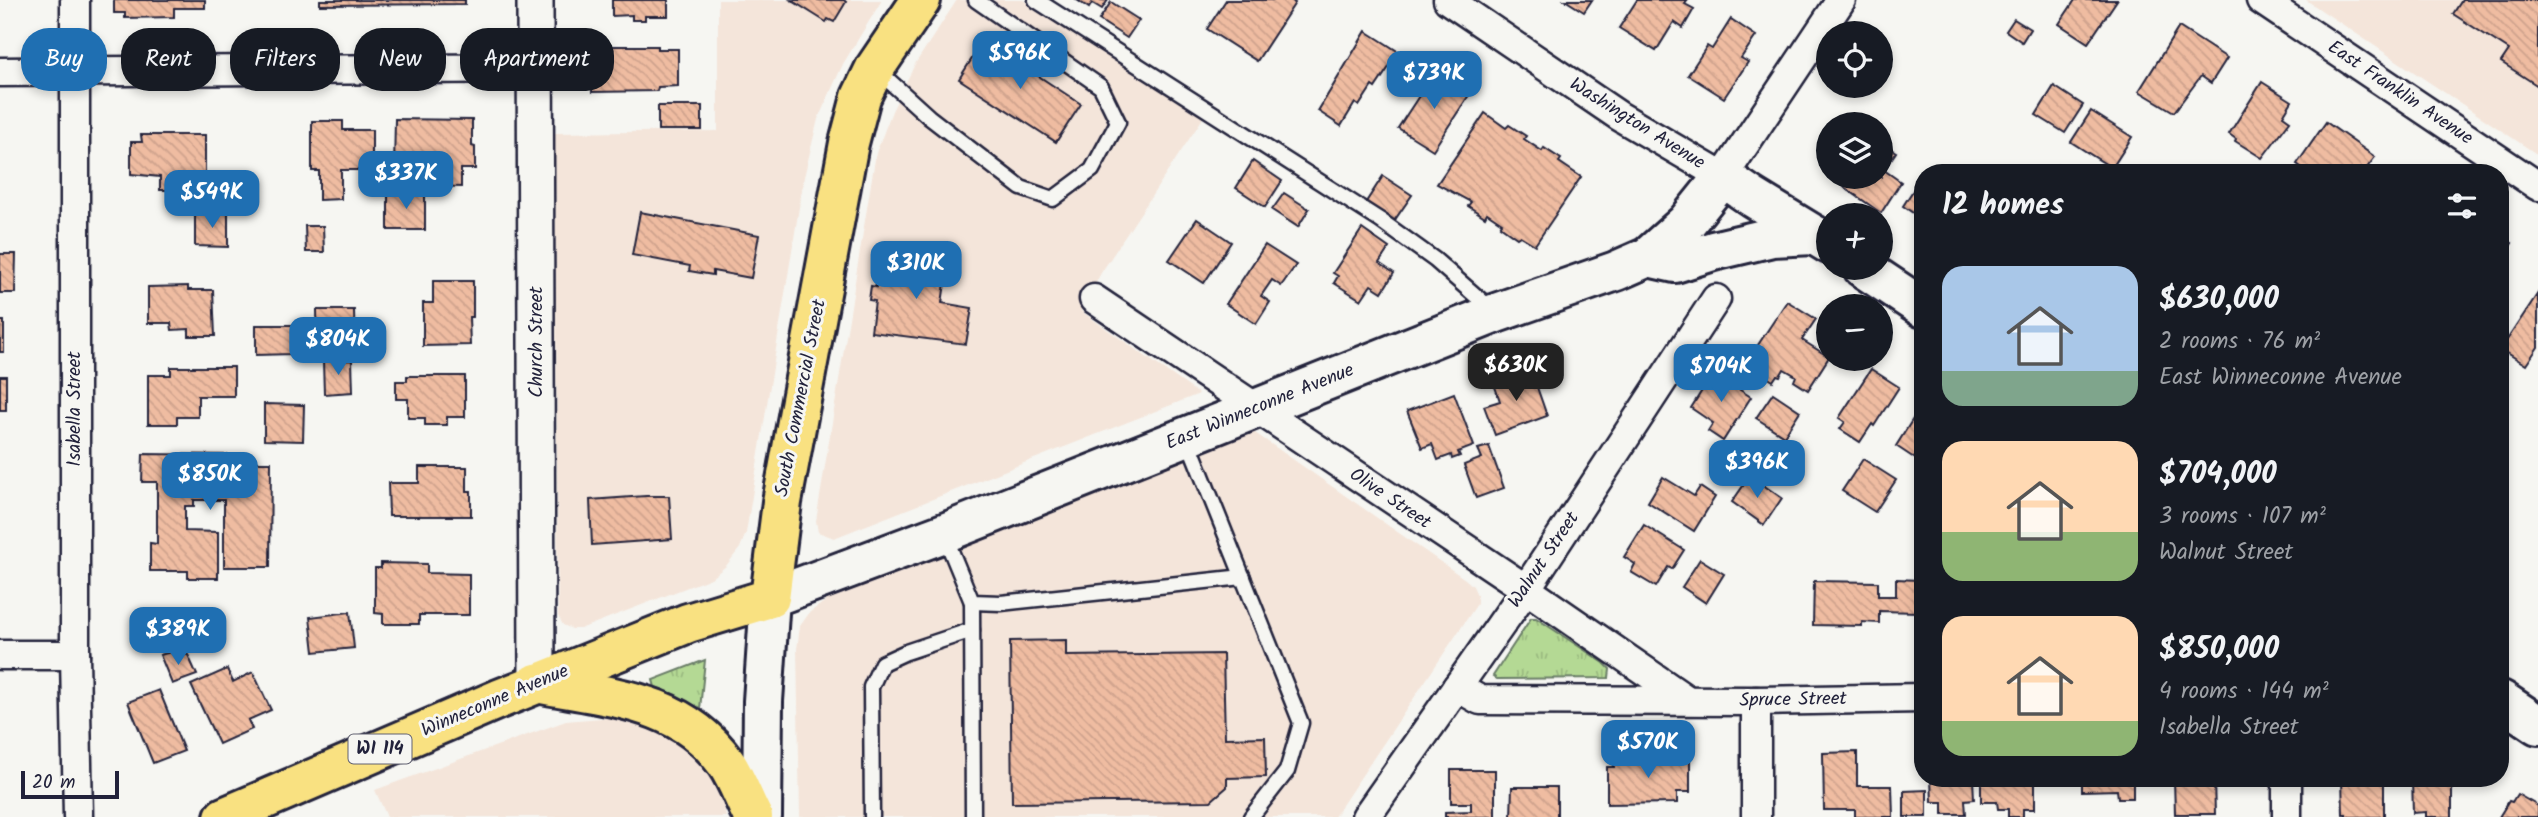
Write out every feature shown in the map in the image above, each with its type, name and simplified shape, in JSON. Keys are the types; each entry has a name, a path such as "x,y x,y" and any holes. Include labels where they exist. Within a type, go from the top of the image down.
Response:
{"main road":[{"name":"South Commercial Street","path":"762,817 763,701 770,598 782,502 849,143 861,97 875,68 921,0"},
{"name":"East Winneconne Avenue","path":"770,598 944,533 1496,313 1648,257 1686,223 1723,177"},
{"name":"Washington Avenue","path":"1723,177 1816,236"},
{"path":"1648,257 1675,263 1772,237 1816,239"},
{"path":"1881,280 1914,303"},
{"name":"Winneconne Avenue","path":"224,817 537,683 688,623 770,598"},
{"path":"537,683 638,702 674,715 700,734 727,765 753,817"},
{"path":"2509,705 2538,725"}],"street":[{"name":"Isabella Street","path":"75,0 75,28"},
{"name":"Church Street","path":"535,0 535,28"},
{"name":"Washington Avenue","path":"1450,0 1619,116 1723,177"},
{"path":"1723,177 1841,0"},
{"name":"East Franklin Avenue","path":"2261,0 2505,164"},
{"path":"107,71 460,68"},
{"path":"0,72 21,72"},
{"name":"Isabella Street","path":"75,91 75,655 78,817"},
{"name":"Church Street","path":"535,91 537,683"},
{"name":"East Franklin Avenue","path":"2509,167 2538,186"},
{"name":"Olive Street","path":"1094,299 1687,700"},
{"name":"Walnut Street","path":"1366,817 1526,589 1716,299"},
{"path":"0,655 75,655"},
{"name":"Spruce Street","path":"1457,687 1480,700 1756,701 1914,698"},
{"path":"1756,701 1756,817"},
{"path":"2287,787 2287,817"}],"lane":[{"path":"875,68 929,117 1021,188 1053,199 1092,170 1118,122 1101,87 976,0"},
{"path":"1035,0 1381,221 1435,260 1496,313"},
{"path":"1187,437 1301,723 1287,771 1251,817"},
{"path":"944,533 972,602 973,817"},
{"path":"972,602 1001,603 1243,577"},
{"path":"872,817 871,687 882,663 972,630"}],"shaded area":[{"path":"718,0 882,0 843,64 818,119 804,177 746,533 740,548 726,566 711,578 580,629 572,629 563,625 558,616 555,133 718,131"},
{"path":"957,0 1023,0 1203,118 1101,273 1081,311 1199,394 834,538 818,532 816,521 876,153 892,111 915,64"},
{"path":"2306,0 2538,0 2538,155"},
{"path":"1245,426 1465,579 1473,586 1477,595 1477,604 1334,817 800,817 797,649 800,626 810,612 827,600"},
{"path":"613,717 643,722 669,732 712,777 720,789 726,817 387,817 375,790 566,721"}],"green space":[{"path":"1531,618 1536,618 1604,663 1610,669 1609,678 1497,679 1493,676"},
{"path":"705,660 700,709 655,687 653,680"}],"building":[{"path":"114,0 205,0 205,8 174,8 174,17 125,18 125,13 114,13"},
{"path":"320,0 465,0 465,4 320,5"},
{"path":"612,0 668,0 668,16 645,16 645,20 632,20 632,15 612,16"},
{"path":"791,0 846,2 834,22 828,19 826,22"},
{"path":"1077,0 1108,0 1102,9 1092,3 1089,8"},
{"path":"1226,0 1291,0 1295,3 1257,61 1207,29"},
{"path":"1565,0 1592,0 1584,12"},
{"path":"1637,0 1688,0 1685,4 1694,9 1683,28 1674,22 1656,51 1619,28"},
{"path":"2075,0 2117,0 2088,43 2059,24"},
{"path":"2462,0 2538,0 2538,86 2501,62 2509,50 2453,14"},
{"path":"1111,2 1139,20 1127,38 1099,20"},
{"path":"1731,19 1756,36 1741,58 1748,62 1724,98 1688,75 1707,46 1712,49"},
{"path":"2014,19 2030,29 2022,42 2006,31"},
{"path":"2179,27 2227,58 2211,83 2201,76 2174,112 2139,91"},
{"path":"1366,31 1399,52 1375,88 1372,86 1359,106 1355,103 1341,126 1318,111"},
{"path":"984,40 1081,104 1056,142 959,79"},
{"path":"614,46 678,49 678,86 658,87 657,91 592,92 614,91"},
{"path":"1434,73 1469,95 1433,150 1398,128"},
{"path":"2262,82 2292,101 2283,116 2290,121 2262,158 2235,141 2229,134"},
{"path":"2054,86 2083,105 2065,133 2036,115"},
{"path":"658,106 702,106 702,130 658,130"},
{"path":"2091,111 2132,137 2115,164 2106,164 2071,142"},
{"path":"1485,113 1506,128 1509,125 1526,136 1524,139 1542,151 1544,148 1561,159 1559,162 1581,177 1535,245 1520,236 1517,238 1487,213 1485,217 1468,206 1471,202 1437,184"},
{"path":"395,119 472,120 475,169 461,169 461,187 434,186 434,169 394,168"},
{"path":"312,121 343,121 343,130 372,130 372,170 341,170 341,199 319,200 319,171 312,171"},
{"path":"2326,122 2375,157 2370,164 2297,164"},
{"path":"141,135 205,135 205,178 195,178 195,190 160,190 160,177 131,174 131,142 142,142"},
{"path":"1253,161 1282,181 1265,207 1236,188"},
{"path":"1383,176 1412,195 1394,221 1366,202"},
{"path":"1893,176 1901,182 1887,203 1867,203 1847,189 1893,189"},
{"path":"1914,189 1914,214 1903,206"},
{"path":"388,192 425,192 425,230 388,230"},
{"path":"1284,193 1309,209 1298,227 1272,210"},
{"path":"640,212 759,235 751,278 713,271 713,275 689,271 690,266 632,255"},
{"path":"195,213 228,213 228,247 195,246"},
{"path":"1197,219 1231,242 1204,283 1169,260"},
{"path":"305,226 323,226 324,252 306,252"},
{"path":"1362,229 1389,248 1379,263 1394,273 1382,292 1371,285 1361,300 1334,283 1338,276 1333,273"},
{"path":"1265,245 1296,265 1281,286 1272,280 1261,296 1270,302 1256,324 1226,304"},
{"path":"898,250 911,251 910,258 948,264 942,303 972,308 966,344 871,332 875,301 869,300 871,286 876,287 881,253 897,255"},
{"path":"0,254 16,254 15,293 0,293"},
{"path":"433,281 473,281 473,317 469,317 470,345 423,346 423,303 433,303"},
{"path":"188,286 188,290 213,290 215,336 189,336 189,329 172,330 171,323 148,323 148,287"},
{"path":"2538,293 2538,347 2526,365 2509,354 2509,337"},
{"path":"1787,301 1816,319 1802,340 1816,349 1816,371 1820,371 1808,390 1794,381 1796,376 1784,369 1773,381 1748,365 1755,356 1752,354"},
{"path":"317,310 354,310 355,352 318,352"},
{"path":"0,321 4,321 4,352 0,352"},
{"path":"256,325 293,325 293,354 256,355"},
{"path":"352,360 353,392 324,394 323,361"},
{"path":"171,367 234,367 234,396 198,396 198,417 177,417 177,424 148,424 148,375 171,375"},
{"path":"1517,370 1518,375 1531,370 1547,416 1495,435 1484,406 1500,401 1494,384 1506,380 1504,375"},
{"path":"1715,370 1739,385 1737,388 1751,397 1723,441 1708,431 1713,423 1691,408"},
{"path":"1870,371 1874,371 1899,387 1874,426 1872,424 1860,442 1840,429 1845,422 1839,418"},
{"path":"0,376 6,376 6,410 0,410"},
{"path":"407,376 465,376 465,417 447,417 447,425 425,425 425,418 408,418 408,399 396,399 396,381 407,381"},
{"path":"1454,393 1474,446 1458,452 1460,456 1452,459 1451,455 1438,460 1432,444 1422,448 1407,411"},
{"path":"1773,393 1800,411 1784,436 1756,418"},
{"path":"264,404 304,405 303,441 264,440"},
{"path":"1914,417 1914,458 1896,446"},
{"path":"1489,446 1504,488 1476,498 1464,465 1482,458 1478,449"},
{"path":"143,454 228,455 228,462 271,462 270,567 224,567 224,500 194,500 194,506 185,506 185,531 218,532 218,578 188,578 188,571 150,571 150,543 157,544 157,482 142,482"},
{"path":"1863,459 1896,480 1875,512 1842,491"},
{"path":"419,467 467,467 471,516 389,516 388,483 419,483"},
{"path":"1750,476 1782,498 1764,525 1732,502"},
{"path":"1663,477 1694,496 1700,487 1715,497 1694,531 1648,502"},
{"path":"669,496 672,539 592,545 590,500"},
{"path":"1644,525 1684,550 1672,569 1668,567 1656,587 1631,572 1635,564 1624,557"},
{"path":"1700,559 1724,574 1706,603 1682,587"},
{"path":"381,563 427,564 427,573 469,574 469,615 419,615 419,624 383,624 383,614 375,613 375,568 381,568"},
{"path":"1896,579 1914,580 1914,612 1879,611 1879,623 1862,622 1862,626 1813,625 1814,581 1878,582 1878,596 1896,596"},
{"path":"350,612 354,648 314,652 310,617"},
{"path":"1066,640 1066,656 1223,654 1225,738 1265,737 1266,777 1227,778 1227,787 1211,801 1012,803 1010,641"},
{"path":"171,652 188,655 197,675 172,684 160,655"},
{"path":"227,669 233,682 253,672 271,710 248,720 252,729 219,744 191,685"},
{"path":"159,690 184,751 153,763 128,702"},
{"path":"1857,752 1857,786 1892,786 1893,817 1855,817 1855,810 1824,810 1823,753"},
{"path":"1690,757 1690,792 1677,792 1677,803 1607,804 1607,767 1614,767 1614,761 1631,761 1631,758"},
{"path":"1451,770 1495,770 1495,817 1445,817 1445,812 1471,811 1471,803 1451,803"},
{"path":"1512,787 1557,787 1557,817 1511,817"},
{"path":"1931,787 1973,787 1974,799 1965,800 1966,814 1943,814 1943,802 1932,802"},
{"path":"1981,787 2035,787 2035,809 2023,809 2023,817 2008,817 2008,809 1998,809 1997,802 1981,802"},
{"path":"2082,787 2133,787 2133,798 2118,798 2117,790 2082,791"},
{"path":"2174,787 2214,787 2215,814 2175,814"},
{"path":"2342,787 2384,787 2384,817 2346,817 2346,814 2343,814"},
{"path":"2412,787 2452,787 2452,817 2426,817 2426,812 2413,813"},
{"path":"1927,790 1927,817 1904,817 1904,791"},
{"path":"2517,794 2538,806 2538,817 2499,817"}]}
